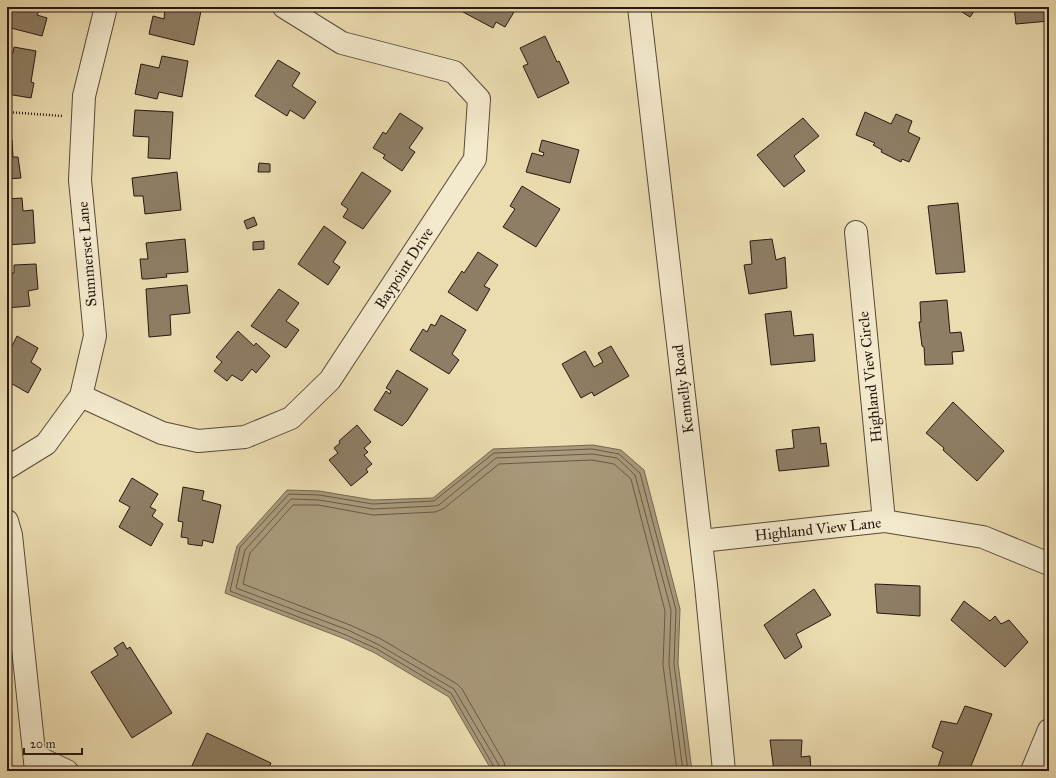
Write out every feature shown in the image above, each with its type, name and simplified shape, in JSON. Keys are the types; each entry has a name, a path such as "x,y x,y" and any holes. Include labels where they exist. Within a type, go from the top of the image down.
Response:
{"street":[{"name":"Summerset Lane","path":"7,468 46,444 81,396 95,336 80,180 84,96 106,7"},
{"name":"Baypoint Drive","path":"81,396 162,433 198,441 245,438 291,418 330,380 475,159 479,99 454,72 342,43 284,7"},
{"name":"Kennelly Road","path":"639,7 701,541 724,771"},
{"name":"Highland View Circle","path":"856,232 884,521"},
{"path":"7,521 11,535 36,763 67,771"},
{"name":"Highland View Lane","path":"701,541 884,521 983,537 1049,564"},
{"path":"1032,771 1049,730"}],"path":[{"path":"7,112 83,118"}],"water":[{"path":"593,445 621,450 644,470 680,609 678,663 692,771 492,771 449,697 375,653 345,639 225,593 237,546 287,490 319,491 373,500 433,498 493,449"}],"building":[{"path":"7,7 41,7 37,15 47,18 42,36 7,27"},
{"path":"165,7 183,7 201,11 194,45 149,34 153,16 164,19"},
{"path":"465,7 517,7 505,27 496,22 493,28 463,12"},
{"path":"954,7 977,7 970,17"},
{"path":"1014,7 1049,7 1049,21 1016,24"},
{"path":"545,36 569,83 538,98 523,66 528,64 520,48"},
{"path":"14,47 36,51 31,82 34,83 31,98 7,94 7,52 13,53"},
{"path":"162,56 188,61 182,97 159,92 157,99 135,94 141,64 159,68"},
{"path":"278,60 300,73 292,86 316,102 304,119 290,110 287,116 255,96"},
{"path":"135,110 173,112 170,159 148,158 149,137 133,136"},
{"path":"865,112 891,124 896,114 912,121 908,132 920,138 909,162 902,159 901,162 881,152 882,150 873,145 875,143 856,135"},
{"path":"400,113 423,128 409,148 415,152 402,171 383,158 385,155 373,148 383,132 386,134"},
{"path":"803,118 819,136 794,156 805,171 784,187 757,155"},
{"path":"12,140 13,157 18,157 21,178 7,179 7,141"},
{"path":"542,140 579,150 570,183 526,172 532,153 543,156 544,153 539,151"},
{"path":"259,163 270,164 270,172 258,172"},
{"path":"177,172 181,210 145,214 143,196 134,196 132,178"},
{"path":"362,172 391,191 363,229 343,217 348,209 341,204"},
{"path":"522,186 560,209 536,247 503,227 515,209 510,206"},
{"path":"22,198 23,211 33,210 35,243 7,245 7,199"},
{"path":"958,203 965,272 936,274 928,206"},
{"path":"254,217 257,225 247,229 244,221"},
{"path":"324,226 346,242 333,262 340,267 328,285 298,264"},
{"path":"185,239 188,272 166,274 167,277 142,279 140,259 148,259 146,243"},
{"path":"772,239 776,260 785,257 787,288 749,294 744,265 752,264 750,241"},
{"path":"264,241 264,249 253,250 253,242"},
{"path":"478,252 498,265 484,286 490,289 477,311 448,292 462,271 464,273"},
{"path":"36,264 38,289 28,291 30,306 7,308 7,274 14,273 14,265"},
{"path":"187,285 190,313 170,315 171,335 149,337 146,289"},
{"path":"279,289 299,303 286,321 299,330 286,348 251,326"},
{"path":"947,300 950,333 961,332 964,351 952,352 953,364 925,365 924,347 922,346 919,322 921,322 920,302"},
{"path":"791,311 794,336 813,334 815,361 771,365 765,314"},
{"path":"441,315 466,330 452,354 459,360 449,374 410,350 423,329 427,332 431,324 435,326"},
{"path":"238,331 254,346 256,343 270,356 256,373 252,369 242,381 232,375 227,381 214,371 222,362 216,357"},
{"path":"17,336 38,348 31,362 41,369 28,393 7,381 7,356"},
{"path":"611,346 629,376 594,396 592,392 581,398 562,364 585,351 594,367 603,362 598,353"},
{"path":"397,370 428,389 407,421 402,426 374,410 386,391 390,394 391,391 386,388"},
{"path":"953,402 1004,451 977,481 943,450 944,448 926,433"},
{"path":"357,425 371,442 364,448 368,452 364,455 372,464 366,469 368,472 351,486 329,460 338,453 334,448 340,443 339,441"},
{"path":"819,427 821,444 826,443 829,466 779,471 776,450 794,448 792,430"},
{"path":"132,478 158,494 150,507 156,510 152,516 163,524 151,546 119,527 130,507 119,501"},
{"path":"183,487 204,491 202,500 221,505 213,543 203,540 202,546 188,544 188,538 181,537 183,522 178,521"},
{"path":"875,584 920,586 920,616 877,613"},
{"path":"814,589 831,615 796,634 802,647 785,659 764,625"},
{"path":"964,601 990,621 995,616 1001,624 1009,620 1028,642 1005,667 951,620"},
{"path":"123,642 127,649 130,647 172,713 132,738 91,672 118,655 114,648"},
{"path":"965,706 992,714 969,771 937,770 943,752 932,747 941,721 957,724"},
{"path":"207,733 271,763 268,771 190,770"},
{"path":"770,740 802,740 801,757 810,756 811,771 774,771"}]}
